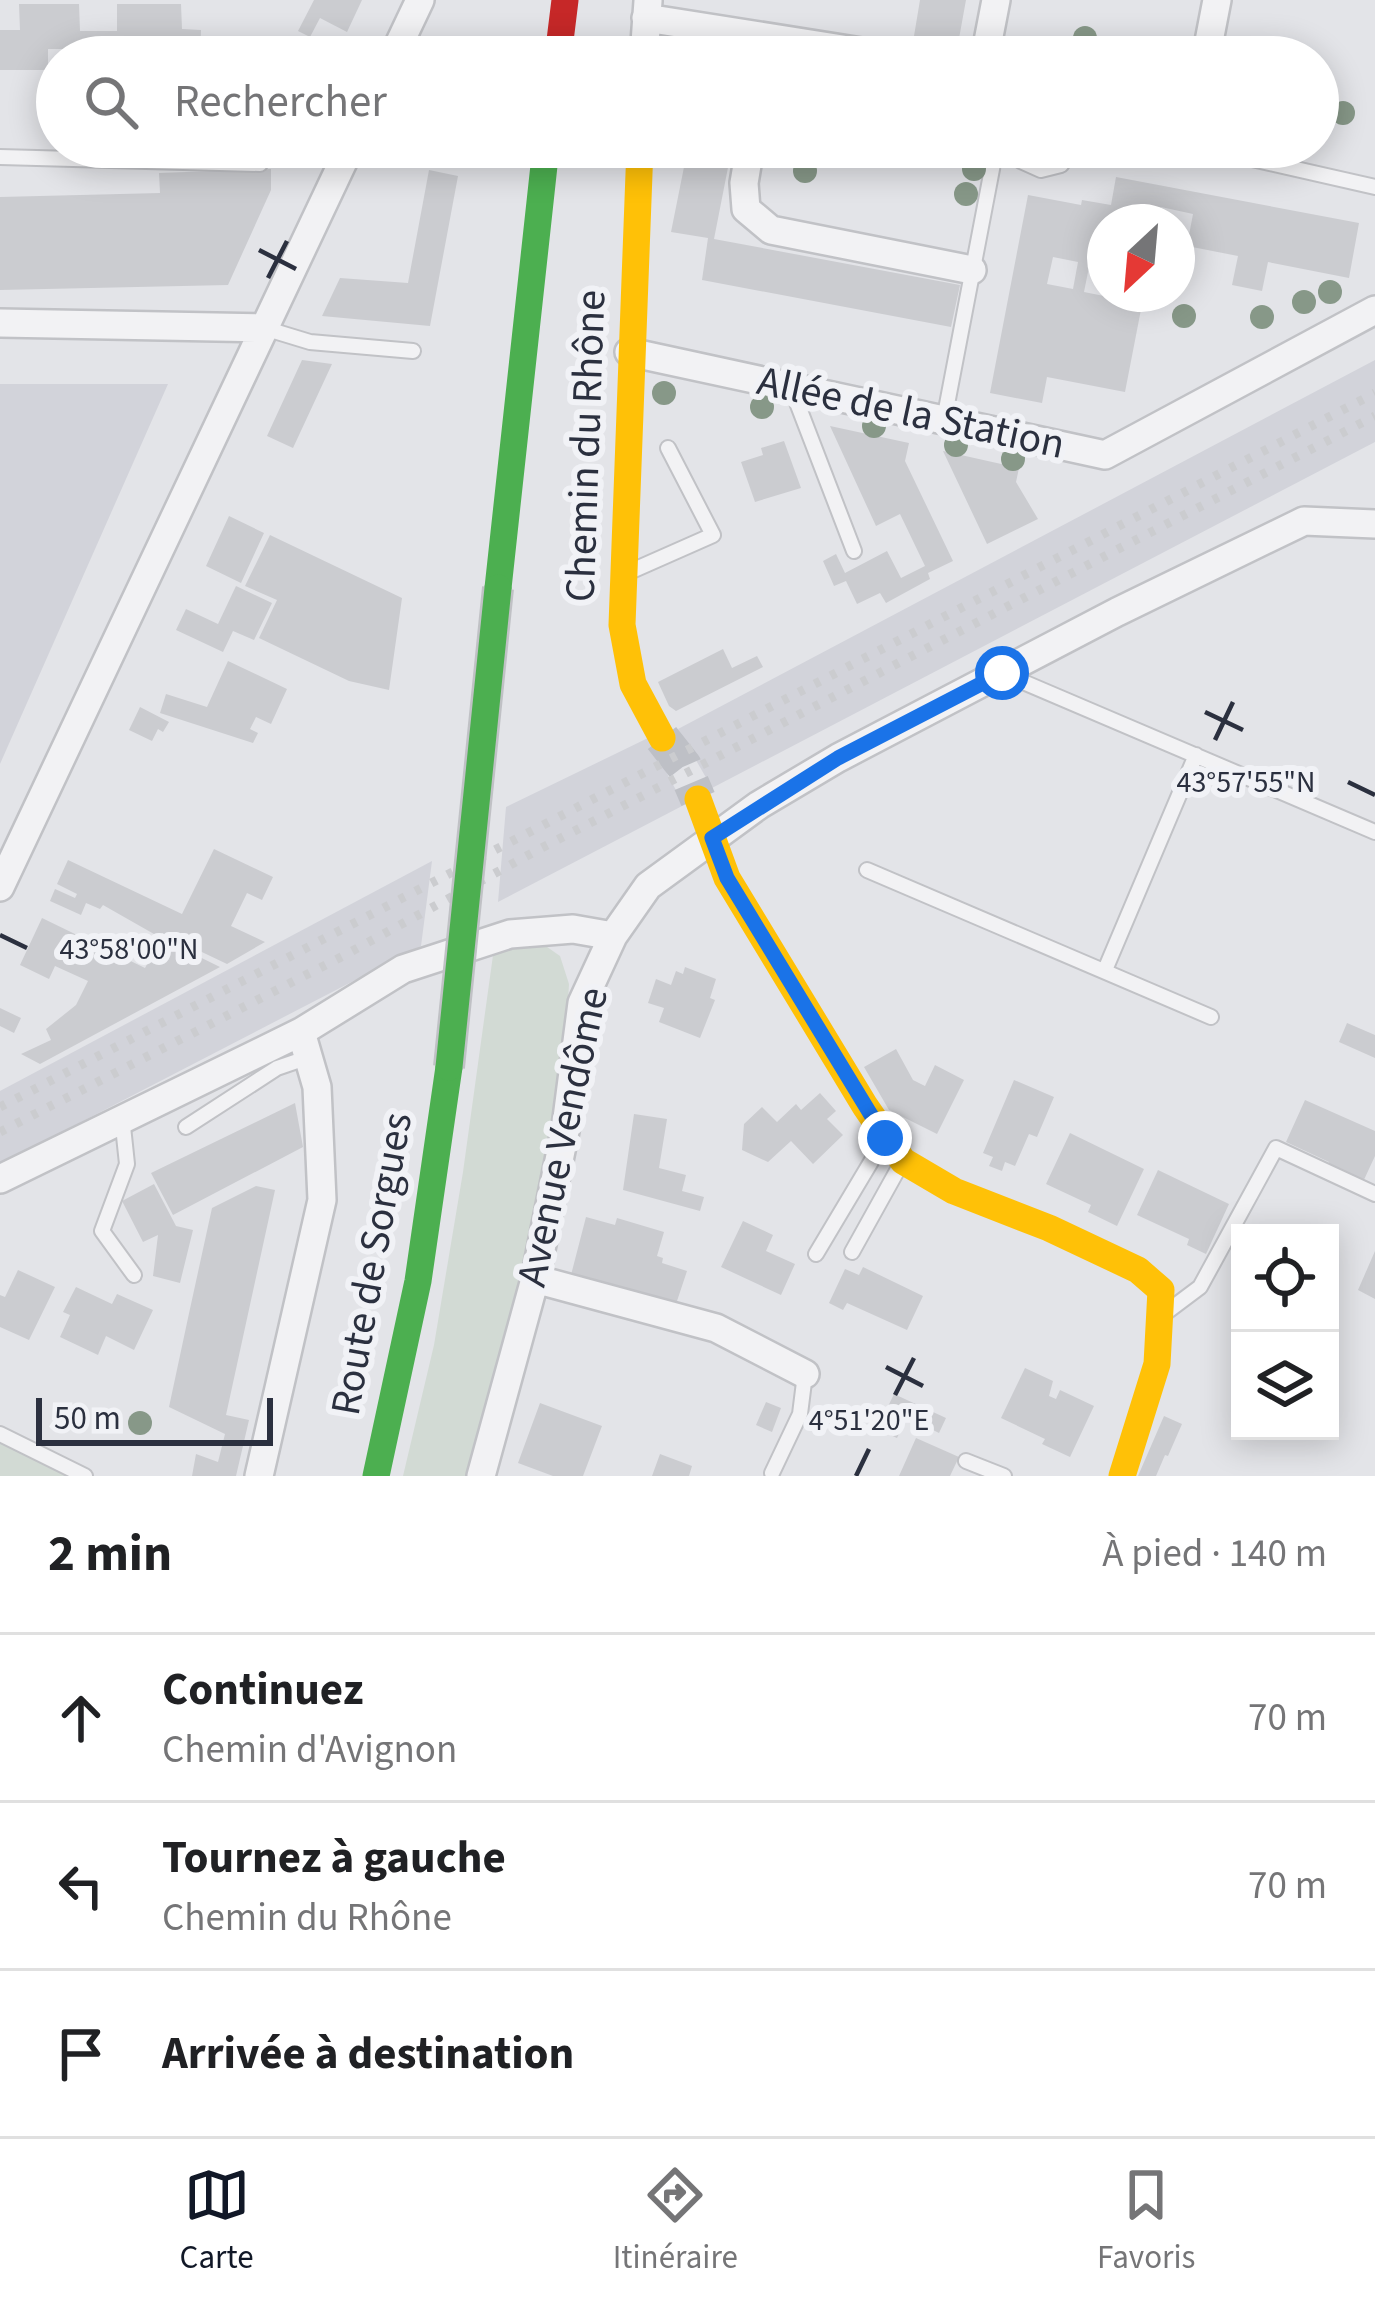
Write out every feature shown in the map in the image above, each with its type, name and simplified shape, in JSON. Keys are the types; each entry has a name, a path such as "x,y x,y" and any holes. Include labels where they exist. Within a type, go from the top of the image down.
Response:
{"street":[{"path":"403,36 420,0"},
{"path":"561,36 565,0"},
{"path":"989,36 996,0"},
{"path":"1210,36 1217,0"},
{"path":"647,9 736,36"},
{"path":"0,887 340,168"},
{"name":"Route de Sorgues","path":"376,1476 418,1281 448,1067 545,168"},
{"name":"Chemin du Rhône","path":"639,168 622,574 625,661 641,709 662,737"},
{"path":"746,168 746,209 771,230 972,270"},
{"name":"Allée de la Station","path":"629,352 1106,455 1375,310"},
{"path":"0,323 263,328"},
{"name":"Avenue Vendôme","path":"481,1476 535,1279 566,1126 582,1003 613,936 648,886 712,838 838,758 1304,521 1375,524"},
{"path":"698,799 727,878 903,1161 954,1191 1138,1270 1161,1290 1156,1386 1122,1476"},
{"path":"0,1179 122,1117 305,1045 403,969 510,934 573,928 613,936"},
{"path":"260,1476 322,1200 317,1087 305,1045"},
{"path":"535,1279 716,1328 805,1374"}],"lane":[{"path":"0,157 36,158"},
{"path":"944,420 992,168"},
{"path":"1289,168 1375,188"},
{"path":"263,328 310,342 412,351"},
{"path":"791,387 854,550"},
{"path":"622,574 713,535 668,448"},
{"path":"1002,673 1375,832"},
{"path":"1105,970 1196,755"},
{"path":"867,870 1211,1017"},
{"path":"186,1126 305,1045"},
{"path":"122,1117 127,1164 102,1231 134,1275"},
{"path":"816,1254 885,1138"},
{"path":"1162,1315 1200,1288 1276,1148 1375,1194"},
{"path":"852,1252 903,1161"},
{"path":"772,1473 800,1414 805,1374"},
{"path":"0,1434 85,1476"},
{"path":"966,1461 1004,1476"}],"shaded area":[{"path":"1375,360 1375,442 712,788 678,729"},
{"path":"0,384 168,384 0,764"},
{"path":"648,738 684,805 498,902 506,807"},
{"path":"432,861 421,946 0,1164 0,1091"},
{"path":"540,942 560,956 569,984 566,1036 535,1235 469,1476 403,1476 434,1345 494,948"},
{"path":"0,1441 71,1476 0,1476"}],"building":[{"path":"314,0 362,0 347,32 320,18 311,36 298,31"},
{"path":"920,0 966,0 959,36 914,36"},
{"path":"19,4 79,4 80,31 117,31 117,4 181,4 182,29 201,30 201,36 36,36 36,70 0,70 0,30 20,30"},
{"path":"684,168 728,168 714,239 960,285 951,327 702,280 708,238 671,232"},
{"path":"271,169 271,190 228,285 0,290 0,197 160,193 159,173"},
{"path":"429,170 458,176 430,326 322,316 340,278 408,283"},
{"path":"1116,177 1359,223 1349,278 1268,262 1262,291 1232,285 1238,256 1195,248 1195,204 1111,204"},
{"path":"1028,195 1081,205 1082,200 1105,204 1087,204 1087,312 1141,312 1125,392 1047,377 1042,403 990,393","holes":["1053,257 1078,262 1073,289 1047,284"]},
{"path":"302,360 332,364 293,448 267,436"},
{"path":"830,426 909,443 905,461 953,561 886,603 880,593 857,604 846,581 834,586 823,561 836,554 845,573 887,551 901,578 925,566 900,514 876,526"},
{"path":"784,441 801,488 755,502 741,462 763,455 761,448"},
{"path":"943,451 1019,468 1016,482 1038,519 987,544"},
{"path":"229,516 264,533 241,583 206,566"},
{"path":"270,535 402,598 389,690 349,681 259,638 277,600 245,586"},
{"path":"236,586 272,603 254,640 233,631 223,652 176,630 186,609 218,624"},
{"path":"723,649 732,668 757,656 763,667 676,711 669,706 658,682"},
{"path":"228,661 287,689 271,724 256,717 250,729 258,733 253,743 160,713 166,694 207,707"},
{"path":"140,707 169,722 152,741 129,730"},
{"path":"214,849 273,877 262,900 247,893 231,926 265,942 227,964 162,933 161,938 103,905 100,909 86,903 81,915 50,901 55,889 75,898 77,894 57,884 68,860 182,914"},
{"path":"42,918 145,968 161,938 220,967 40,1064 21,1054 51,1040 46,1029 76,1005 88,981 55,966 49,979 20,965"},
{"path":"685,967 716,979 710,998 715,1000 700,1038 659,1022 664,1008 648,1003 656,979 671,985 676,971 683,974"},
{"path":"0,1008 21,1018 14,1033 0,1026"},
{"path":"1347,1023 1375,1035 1375,1058 1339,1042"},
{"path":"896,1049 913,1080 925,1086 935,1065 964,1080 937,1134 889,1110 864,1067"},
{"path":"1014,1080 1054,1097 1037,1137 1029,1134 1015,1166 1005,1162 1002,1171 989,1166 993,1157 983,1153"},
{"path":"820,1093 836,1111 827,1119 843,1135 813,1164 791,1141 768,1162 742,1150 744,1124 762,1107 777,1122 796,1104 801,1110"},
{"path":"1305,1100 1375,1131 1375,1156 1362,1184 1286,1142"},
{"path":"295,1103 303,1147 173,1215 151,1173"},
{"path":"634,1114 667,1119 659,1168 686,1175 682,1191 704,1197 700,1211 623,1190"},
{"path":"1070,1133 1144,1169 1117,1226 1088,1212 1091,1205 1046,1184"},
{"path":"1158,1170 1229,1204 1206,1254 1187,1245 1189,1239 1137,1215"},
{"path":"154,1184 176,1226 193,1230 180,1283 153,1276 158,1235 143,1242 122,1201"},
{"path":"256,1186 275,1190 226,1415 249,1420 236,1476 192,1476 196,1454 218,1462 225,1434 169,1407 212,1208"},
{"path":"586,1217 615,1225 617,1218 664,1232 657,1256 663,1258 662,1263 687,1271 676,1304 571,1275"},
{"path":"743,1221 773,1235 766,1251 795,1264 781,1295 721,1267"},
{"path":"1375,1251 1375,1299 1358,1290"},
{"path":"863,1267 923,1296 907,1330 847,1303 843,1310 829,1303 845,1269 859,1275"},
{"path":"18,1270 55,1287 29,1340 0,1327 0,1295 5,1297"},
{"path":"76,1287 112,1304 117,1294 153,1310 134,1350 106,1336 98,1355 60,1337 70,1315 63,1312"},
{"path":"1025,1368 1053,1381 1049,1396 1056,1399 1060,1390 1094,1406 1070,1457 1001,1418"},
{"path":"894,1394 946,1418 939,1433 907,1417 897,1438 877,1429"},
{"path":"766,1402 781,1408 772,1432 756,1425"},
{"path":"540,1403 602,1426 583,1476 553,1476 518,1463"},
{"path":"1164,1416 1182,1424 1156,1476 1138,1476"},
{"path":"916,1438 959,1457 950,1476 899,1476"},
{"path":"660,1454 692,1466 689,1476 652,1476"}],"tunnel":[{"path":"662,738 684,766 698,799"}],"railway":[{"path":"0,1107 1375,393"},
{"path":"0,1132 1375,416"}],"traffic: fast":[{"path":"498,588 544,168"},
{"path":"449,1067 498,588"},
{"path":"376,1476 418,1281 449,1067"}],"traffic: slow":[{"path":"639,168 622,625 633,684 662,738"},
{"path":"698,799 727,878 903,1161 954,1191 1138,1270 1161,1290 1157,1364 1122,1476"}],"traffic: jam":[{"path":"561,36 565,0"}],"route":[{"path":"885,1138 727,878 712,838 838,758 1002,673"}]}
